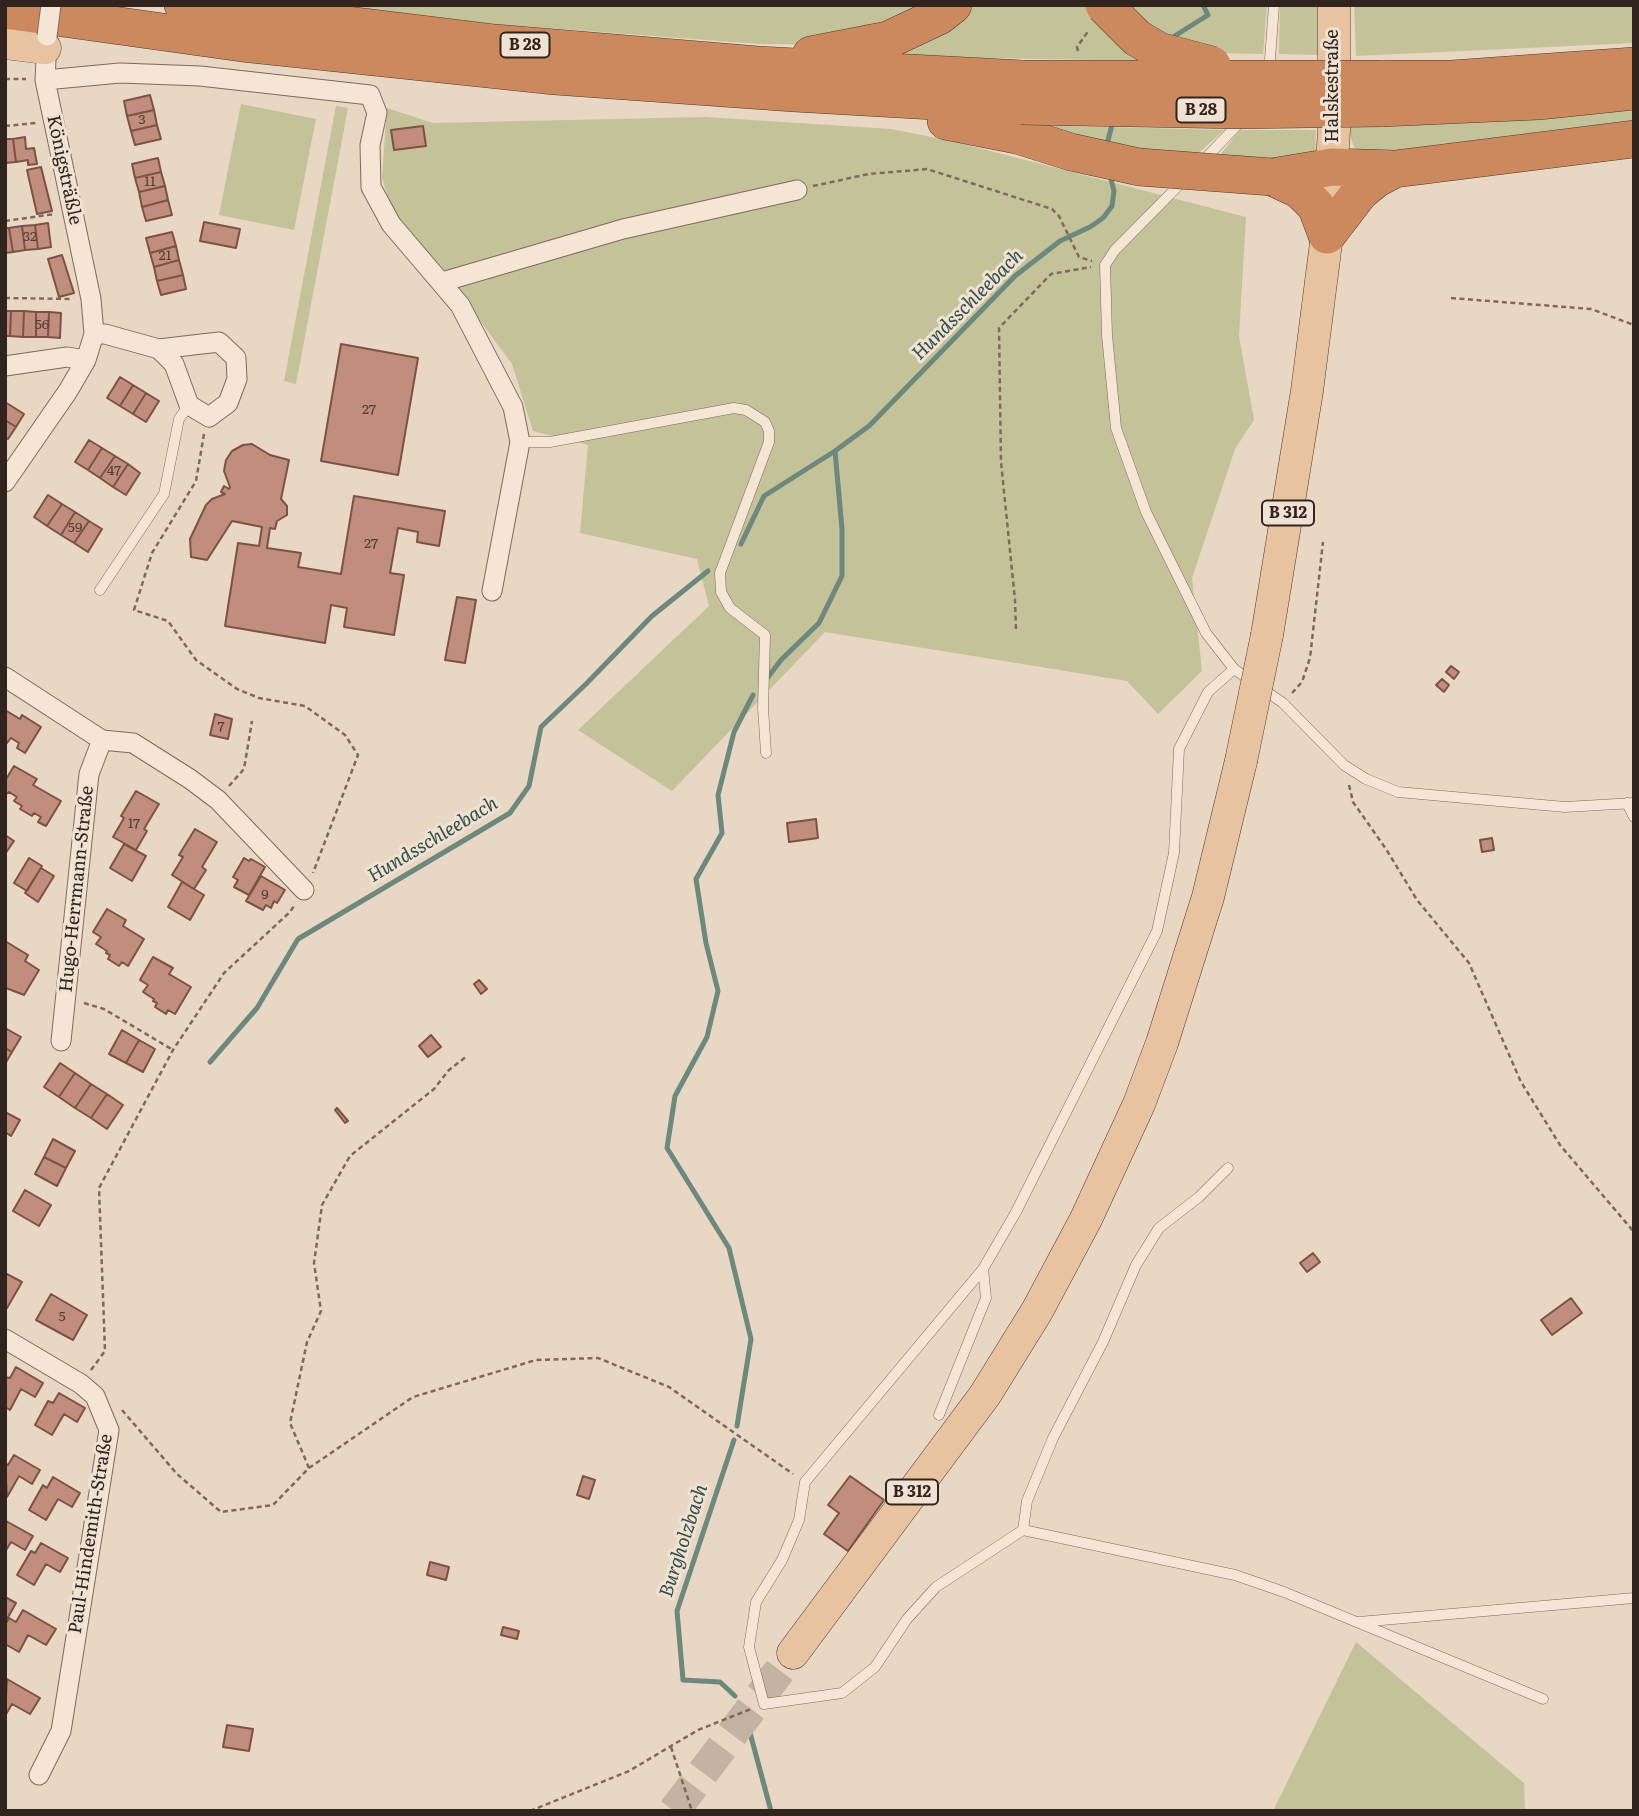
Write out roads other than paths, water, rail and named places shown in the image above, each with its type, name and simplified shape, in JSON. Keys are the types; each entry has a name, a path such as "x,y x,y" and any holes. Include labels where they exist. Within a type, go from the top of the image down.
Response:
{"highway":[{"name":"B 28","path":"183,5 481,41 758,65 1020,106 1313,79 1381,94 1538,101 1634,91"},
{"name":"B 28","path":"758,65 888,40 939,16 953,5"},
{"path":"1104,5 1120,24 1137,38 1159,51 1184,60 1214,65 1276,68 1313,79"},
{"name":"B 28","path":"5,10 242,43 555,76 1020,106 1260,110 1381,94 1452,79 1634,66"},
{"name":"B 28","path":"1020,106 1071,152 1139,167 1272,177 1332,167 1395,169"},
{"path":"1327,235 1360,192 1395,169 1634,139"},
{"path":"1272,177 1300,190 1316,206 1327,235"}],"main road":[{"name":"Halskestraße","path":"1332,167 1334,5"},
{"path":"5,43 46,42"},
{"name":"B 312","path":"793,1654 985,1395 1037,1311 1086,1219 1139,1104 1162,1043 1208,897 1241,761 1267,635 1307,391 1327,235 1332,167"}],"street":[{"name":"Königsträßle","path":"5,482 68,391 86,360 94,334 91,299 45,80 51,5"},
{"path":"45,80 120,73 200,76 370,95 377,113 370,145 371,187 391,224 460,305 513,407 520,442 492,591"},
{"path":"442,282 623,229 797,190"},
{"path":"94,334 105,334 159,349 219,342 236,358 237,379 228,403 209,417 189,405 174,364 159,349"},
{"path":"5,366 67,357 86,360"},
{"path":"5,677 102,740 133,743 190,779 218,800 304,890"},
{"name":"Hugo-Herrmann-Straße","path":"61,1041 89,774 102,740"},
{"name":"Paul-Hindemith-Straße","path":"5,1339 88,1390 109,1430 61,1731 38,1775"}],"lane":[{"path":"1267,92 1274,5"},
{"path":"1259,102 1115,250 1105,265 1107,335 1116,428 1146,512 1206,633 1234,669 1283,703 1344,765 1366,779 1398,792 1565,807 1631,803 1634,817"},
{"path":"100,590 164,494 179,419 189,405"},
{"path":"520,442 550,442 734,408 747,410 765,422 769,431 769,442 720,573 721,592 730,608 765,635 763,708 766,753"},
{"path":"1234,669 1208,692 1179,749 1174,853 1157,931 1016,1212 983,1269 805,1482 799,1520 782,1560 756,1602 749,1647 764,1704 842,1693 875,1667 907,1619 936,1587 1023,1530 1235,1575 1284,1592 1543,1699"},
{"path":"1023,1530 1027,1501 1053,1438 1103,1342 1136,1265 1159,1228 1199,1197 1228,1168"},
{"path":"939,1415 986,1298 983,1269"},
{"path":"1355,1623 1634,1598"}],"waterway":[{"name":"Hundsschleebach","path":"1170,39 1208,15 1203,5"},
{"name":"Hundsschleebach","path":"1106,148 1113,121"},
{"name":"Hundsschleebach","path":"741,544 764,496 869,426 1015,276 1060,241 1103,218 1112,206 1114,191 1110,175"},
{"name":"Burgholzbach","path":"765,681 781,660 819,623 842,576 842,529 835,451"},
{"name":"Hundsschleebach","path":"210,1062 257,1008 298,939 510,813 529,786 541,727 652,616 708,571"},
{"name":"Burgholzbach","path":"737,1426 751,1339 729,1248 667,1148 675,1096 707,1037 718,991 706,943 696,879 722,833 718,795 734,732 753,695"},
{"name":"Burgholzbach","path":"734,1440 677,1611 683,1680 720,1682 735,1696"},
{"name":"Burgholzbach","path":"749,1729 771,1811"}],"tunnel":[{"path":"674,1811 793,1653"}]}
